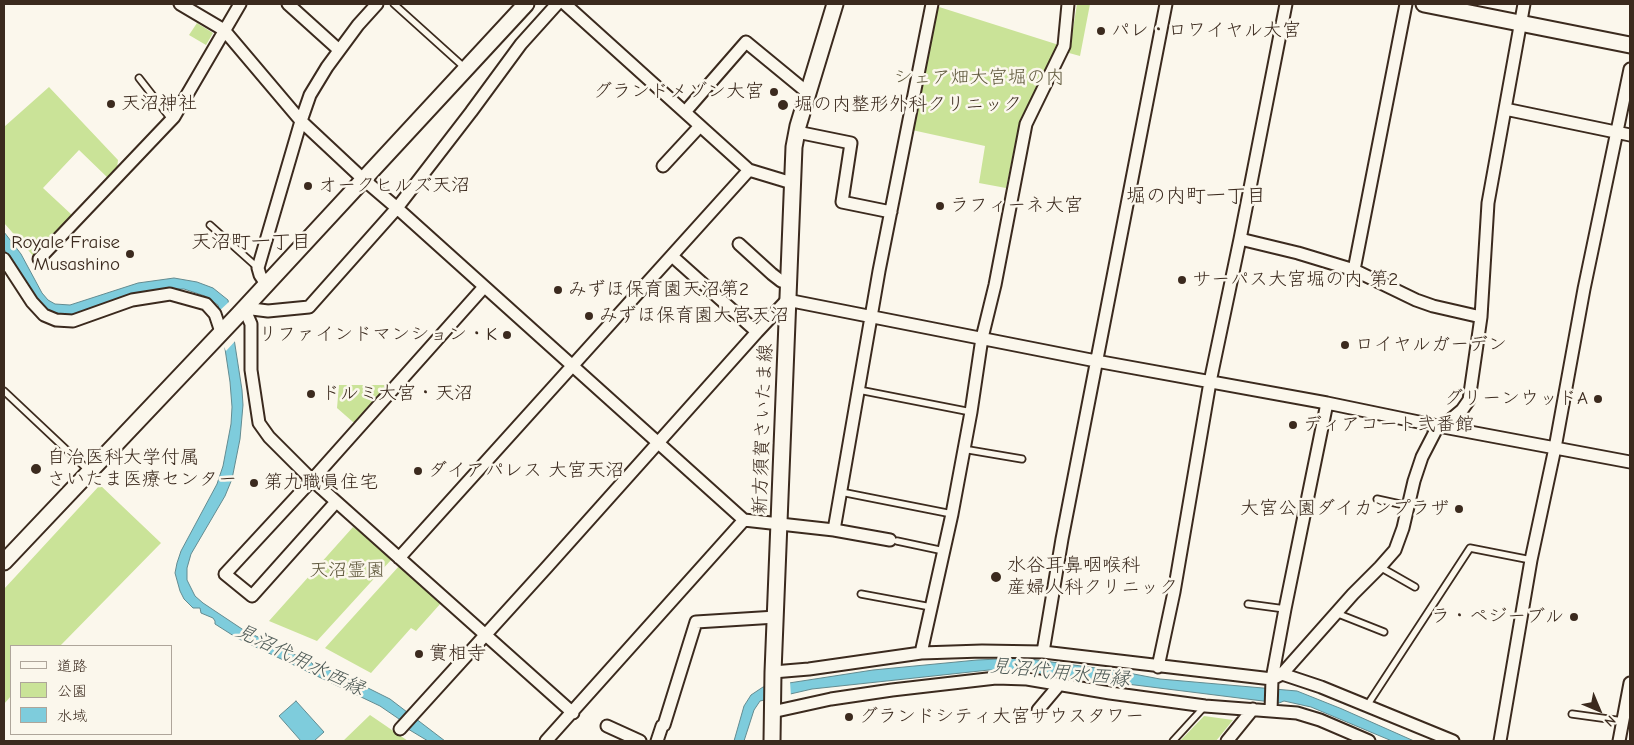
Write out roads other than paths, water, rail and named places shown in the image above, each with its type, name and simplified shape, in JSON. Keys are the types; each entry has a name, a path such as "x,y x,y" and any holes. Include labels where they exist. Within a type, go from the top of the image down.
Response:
{"street":[{"path":"180,4 224,30 301,121 363,179 744,520 834,530 893,541"},
{"path":"39,259 172,120 240,4"},
{"path":"288,4 340,50"},
{"path":"266,284 258,268 310,95 327,66 358,25 377,4"},
{"path":"4,562 220,334 526,4"},
{"path":"241,311 268,311 309,307 397,208 521,44 557,4"},
{"path":"565,4 749,170 792,183"},
{"name":"新方須賀さいたま線","path":"772,741 794,147 835,4"},
{"path":"834,530 891,212 932,4"},
{"path":"922,653 952,514 971,412 982,338 995,285 1026,124 1064,46 1068,4"},
{"path":"1043,652 1096,361 1166,4"},
{"path":"1158,666 1174,592 1210,382 1286,4"},
{"path":"1354,270 1406,4"},
{"path":"1424,4 1630,45"},
{"path":"1277,677 1395,550 1410,506 1414,481 1422,457 1441,426 1462,410 1469,400 1481,316 1488,203 1524,4"},
{"path":"685,112 746,42 808,93"},
{"path":"1500,741 1531,560 1556,448 1584,289 1630,69"},
{"path":"1505,109 1630,135"},
{"path":"663,166 700,126"},
{"path":"797,132 851,142 842,202 891,212"},
{"path":"399,558 749,170"},
{"path":"1240,239 1298,253 1354,270 1433,306 1481,316"},
{"path":"739,244 772,274 781,281 788,283"},
{"path":"672,256 757,332"},
{"path":"4,259 32,302 44,315 56,320 73,322 132,300 170,294 206,304 215,314 220,334"},
{"path":"336,502 252,596 225,574 312,480 484,287"},
{"path":"400,729 486,636 757,332 788,300 1096,361 1327,403 1630,462"},
{"path":"241,311 251,324 251,370 260,423 269,438 336,502 573,713"},
{"path":"1271,711 1285,609 1327,403"},
{"path":"546,741 744,520"},
{"path":"657,741 664,725 696,622 776,617"},
{"path":"773,675 922,653 982,651 1043,652 1158,666 1277,677 1322,687 1453,741"},
{"path":"773,708 832,698 996,678 1027,679 1110,694 1205,706 1297,713 1369,741"},
{"path":"1619,741 1628,706 1630,683"},
{"path":"1038,710 1059,685"},
{"path":"1227,741 1253,709"},
{"path":"607,726 640,741"}],"lane":[{"path":"394,4 466,68"},
{"path":"139,78 172,120"},
{"path":"210,225 258,268"},
{"path":"859,390 971,412"},
{"path":"4,391 90,471"},
{"path":"963,449 1022,459"},
{"path":"841,492 952,514"},
{"path":"1377,499 1410,506"},
{"path":"893,541 944,551"},
{"path":"1370,701 1470,548 1531,560"},
{"path":"1380,567 1415,587"},
{"path":"861,594 931,608"},
{"path":"1248,604 1285,609"},
{"path":"1336,613 1384,632"},
{"path":"1173,741 1205,706"},
{"path":"1572,714 1623,721"}],"water":[{"name":"見沼代用水西縁","path":"4,232 21,254 42,293 55,304 70,305 138,283 174,278 197,282 213,288 228,300 242,390 243,405 240,439 232,479 225,496 191,554 187,568 187,580 195,596 245,631 269,642 274,648 275,645 312,663 316,667 318,665 390,699 445,741 428,741 408,729 399,719 380,706 237,638 215,624 213,618 201,613 200,608 193,608 184,599 175,573 177,563 181,551 217,484 223,466 231,424 230,382 218,305 205,296 184,289 165,289 150,291 74,315 49,311 43,308 4,249"},
{"name":"見沼代用水西縁","path":"1022,658 1118,671 1160,679 1297,691 1414,741 1392,741 1311,707 1284,701 1279,703 1087,679 989,670 812,689 760,701 754,710 744,741 734,741 744,706 751,695 763,687 873,670 977,660"},
{"path":"296,701 324,732 314,741 301,741 279,716"}],"place":[{"name":"パレ・ロワイヤル大宮","path":"1101,31"},
{"name":"グランドメゾン大宮","path":"774,92"},
{"name":"天沼神社","path":"111,104"},
{"name":"堀の内整形外科クリニック","path":"783,105"},
{"name":"オークヒルズ天沼","path":"308,186"},
{"name":"ラフィーネ大宮","path":"940,206"},
{"name":"Royale Fraise Musashino","path":"130,254"},
{"name":"サーパス大宮堀の内 第2","path":"1182,280"},
{"name":"みずほ保育園天沼第2","path":"558,290"},
{"name":"みずほ保育園大宮天沼","path":"589,316"},
{"name":"リファインドマンション・K","path":"507,335"},
{"name":"ロイヤルガーデン","path":"1345,345"},
{"name":"ドルミ大宮・天沼","path":"311,394"},
{"name":"グリーンウッドA","path":"1598,399"},
{"name":"ディアコート弐番館","path":"1293,425"},
{"name":"自治医科大学付属 さいたま医療センター","path":"36,469"},
{"name":"ダイアパレス 大宮天沼","path":"418,471"},
{"name":"第九職員住宅","path":"254,483"},
{"name":"大宮公園ダイカンプラザ","path":"1459,509"},
{"name":"水谷耳鼻咽喉科 産婦人科クリニック","path":"996,577"},
{"name":"ラ・ペジーブル","path":"1574,617"},
{"name":"實相寺","path":"419,654"},
{"name":"グランドシティ大宮サウスタワー","path":"849,717"}],"district":[{"name":"堀の内町一丁目","path":"1196,196"},
{"name":"天沼町一丁目","path":"251,242"}],"park label":[{"name":"シェア畑大宮堀の内","path":"979,78"},
{"name":"天沼霊園","path":"347,571"}]}
